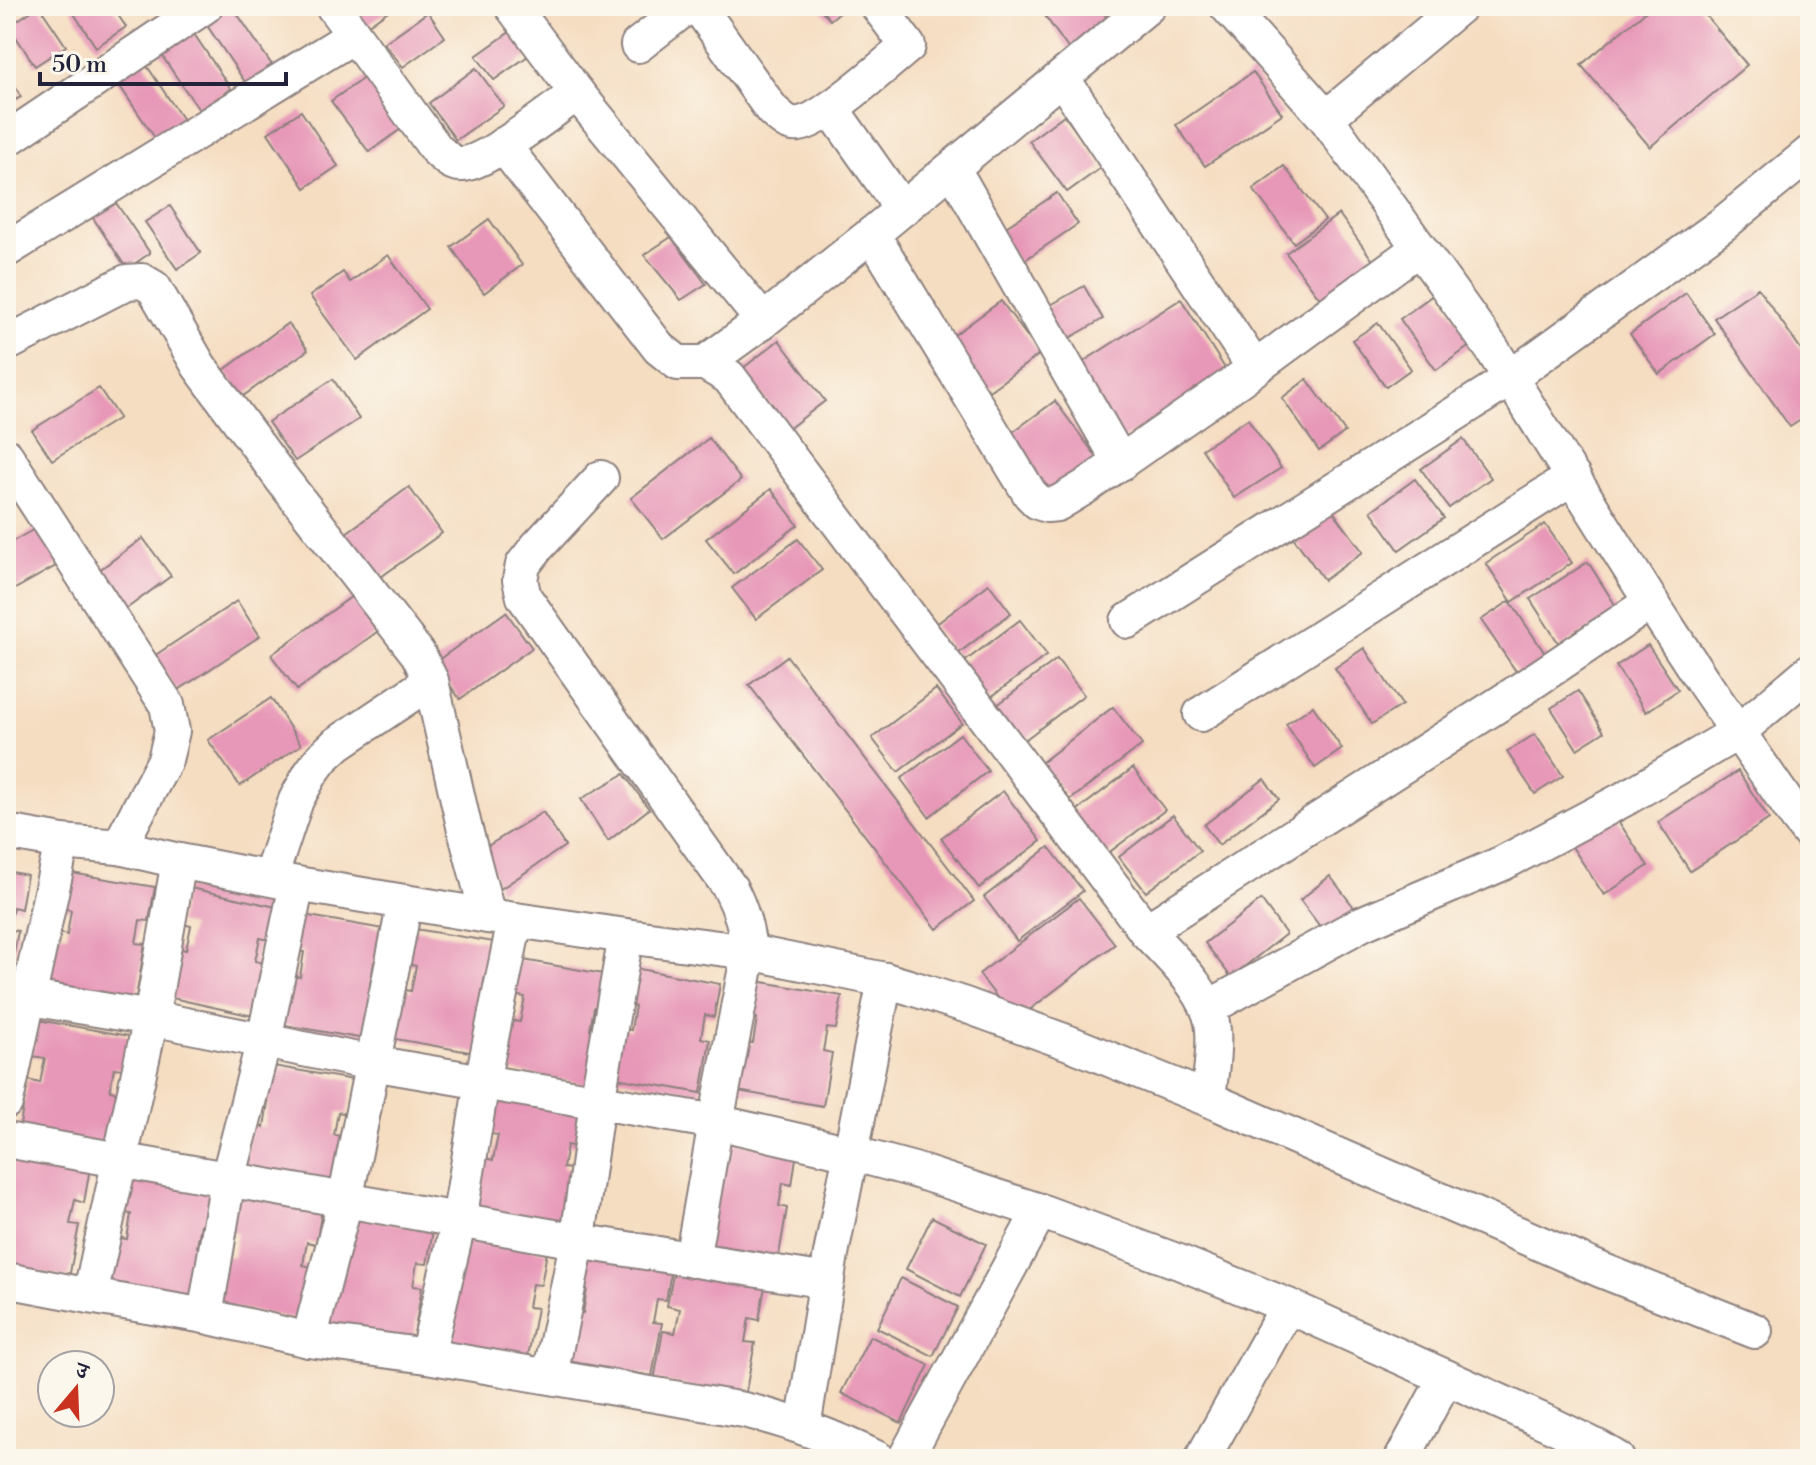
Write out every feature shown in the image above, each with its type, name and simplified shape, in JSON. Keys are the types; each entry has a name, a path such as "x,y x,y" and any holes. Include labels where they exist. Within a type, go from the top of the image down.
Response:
{"street":[{"path":"6,140 205,6"},
{"path":"333,6 436,149 449,162 461,165 474,162 577,93"},
{"path":"512,6 577,93 763,321"},
{"path":"638,45 688,6"},
{"path":"698,6 772,110 783,121 797,125 813,120 831,108 908,46 878,6"},
{"path":"705,363 763,321 953,169 1148,6"},
{"path":"1227,6 1326,118 1492,349 1651,602 1810,834"},
{"path":"1326,118 1460,6"},
{"path":"6,250 353,36"},
{"path":"1062,78 1254,367"},
{"path":"831,108 902,209"},
{"path":"503,145 659,348 678,363 705,363 729,377 1146,931 1200,993 1208,1008 1214,1032 1208,1099"},
{"path":"1128,621 1510,379 1723,224 1810,153"},
{"path":"953,169 1121,463"},
{"path":"872,234 1030,494 1047,505 1057,504 1121,463 1419,248"},
{"path":"6,344 127,282 142,281 154,288 199,366 418,654 431,681 464,826 501,918 482,1082 459,1220 427,1356"},
{"path":"6,456 167,705 172,731 165,760 119,847"},
{"path":"1201,714 1573,477"},
{"path":"601,478 523,565 520,580 524,597 730,888 747,928 749,952 692,1260"},
{"path":"1146,931 1510,697 1651,602"},
{"path":"1208,1008 1361,924 1528,850 1626,798 1738,732 1810,671"},
{"path":"205,1316 228,1179 264,1040 296,800 311,773 337,744 431,681"},
{"path":"6,832 62,842 119,847 283,881 501,918 749,952 885,980 1072,1044 1208,1099 1601,1270 1755,1331"},
{"path":"6,1101 17,996 62,842"},
{"path":"90,1296 151,1018 179,861"},
{"path":"309,1340 345,1201 405,902"},
{"path":"550,1376 577,1241 626,936"},
{"path":"803,1427 827,1281 885,980"},
{"path":"17,996 151,1018 372,1063 716,1122 914,1170 1040,1211 1288,1306 1565,1431 1617,1459"},
{"path":"6,1140 577,1241 827,1281"},
{"path":"905,1459 1040,1211"},
{"path":"6,1280 205,1316 309,1340 427,1356 744,1410 803,1427 878,1459"},
{"path":"1202,1459 1288,1306"},
{"path":"1402,1459 1446,1377"}],"building":[{"path":"39,6 66,46 35,66 9,26"},
{"path":"69,6 112,6 126,27 96,47"},
{"path":"221,6 232,6 280,77 253,94 202,18"},
{"path":"352,6 395,6 367,26"},
{"path":"818,6 847,6 830,20"},
{"path":"1038,6 1098,6 1110,22 1070,51"},
{"path":"1652,6 1698,6 1747,65 1650,147 1581,65"},
{"path":"428,12 445,37 403,67 384,43"},
{"path":"517,27 535,51 494,80 476,56"},
{"path":"190,28 231,89 199,110 158,50"},
{"path":"141,57 183,120 155,138 113,76"},
{"path":"476,68 504,106 456,140 429,103"},
{"path":"6,69 21,97 6,105"},
{"path":"375,70 412,121 369,152 331,101"},
{"path":"1253,72 1282,114 1205,166 1176,125"},
{"path":"301,111 338,166 305,188 268,133"},
{"path":"1064,115 1102,167 1067,192 1029,141"},
{"path":"1284,166 1325,220 1294,243 1253,189"},
{"path":"1057,193 1078,224 1019,264 997,233"},
{"path":"114,200 150,253 127,269 91,215"},
{"path":"170,206 201,253 177,269 145,222"},
{"path":"1339,214 1374,262 1321,300 1286,253"},
{"path":"489,219 522,265 484,293 451,247"},
{"path":"671,237 706,284 681,300 644,255"},
{"path":"388,255 427,309 357,360 310,296 343,272 350,282"},
{"path":"1084,286 1103,319 1061,343 1042,310"},
{"path":"1758,288 1810,362 1810,414 1790,427 1714,318"},
{"path":"1437,292 1474,343 1436,370 1400,319"},
{"path":"1686,293 1715,334 1659,374 1630,334"},
{"path":"1181,299 1228,373 1119,442 1072,369"},
{"path":"1001,301 1040,354 989,391 950,338"},
{"path":"288,323 308,350 243,396 224,370"},
{"path":"1378,323 1411,369 1386,387 1352,340"},
{"path":"779,340 825,401 788,429 742,369"},
{"path":"333,379 359,419 295,461 268,422"},
{"path":"1307,379 1345,432 1319,451 1282,398"},
{"path":"99,388 119,418 52,460 32,430"},
{"path":"1055,401 1101,463 1051,499 1006,437"},
{"path":"1248,419 1281,468 1234,498 1202,449"},
{"path":"709,438 741,480 663,539 631,498"},
{"path":"1463,439 1491,478 1449,508 1421,469"},
{"path":"1415,479 1444,518 1399,550 1371,511"},
{"path":"409,487 442,533 371,584 338,539"},
{"path":"771,489 798,525 734,574 706,539"},
{"path":"1330,507 1363,552 1324,580 1291,534"},
{"path":"1545,524 1572,563 1512,602 1486,563"},
{"path":"40,526 61,563 6,594 6,545"},
{"path":"143,538 171,576 126,609 98,571"},
{"path":"798,539 822,570 756,619 732,588"},
{"path":"1588,562 1619,611 1561,647 1530,599"},
{"path":"989,584 1011,613 956,655 934,626"},
{"path":"355,594 381,629 297,690 271,655"},
{"path":"237,601 260,636 177,691 154,656"},
{"path":"1510,601 1548,658 1520,677 1481,620"},
{"path":"506,612 532,648 460,699 434,663"},
{"path":"1020,620 1047,655 987,700 960,665"},
{"path":"1648,645 1678,690 1646,712 1616,666"},
{"path":"1364,648 1402,705 1372,724 1335,668"},
{"path":"787,656 974,901 937,929 749,685"},
{"path":"1057,659 1084,695 1014,748 987,713"},
{"path":"936,689 962,723 898,772 872,738"},
{"path":"1578,691 1604,732 1577,749 1551,708"},
{"path":"271,698 301,745 240,786 208,740"},
{"path":"1313,706 1342,749 1315,768 1286,724"},
{"path":"1113,707 1142,745 1070,800 1041,763"},
{"path":"960,734 988,771 929,817 901,779"},
{"path":"1535,734 1563,776 1535,794 1507,752"},
{"path":"1133,768 1165,810 1103,857 1071,815"},
{"path":"1738,771 1769,819 1690,871 1658,822"},
{"path":"624,774 649,809 608,841 581,799"},
{"path":"1264,779 1279,799 1219,845 1204,825"},
{"path":"1003,791 1041,841 979,888 941,838"},
{"path":"1611,810 1648,866 1604,895 1567,839"},
{"path":"543,812 565,846 499,890 486,847"},
{"path":"1173,815 1200,851 1146,892 1119,857"},
{"path":"1049,847 1083,891 1017,941 984,897"},
{"path":"6,871 27,875 21,909 13,907 8,930 18,931 8,987 6,987"},
{"path":"65,872 155,887 149,921 140,920 136,943 145,944 136,998 45,982 54,932 67,935 71,910 58,907"},
{"path":"1330,876 1356,910 1325,933 1300,900"},
{"path":"186,887 276,907 269,940 260,938 255,961 264,963 253,1016 163,996 173,947 186,950 191,926 178,923"},
{"path":"1079,898 1115,944 1015,1021 979,974"},
{"path":"1261,900 1286,934 1231,977 1205,943"},
{"path":"298,914 389,930 383,963 374,962 370,985 379,987 370,1040 279,1024 287,975 300,977 304,952 291,950"},
{"path":"409,928 500,943 494,977 485,976 481,999 490,1000 481,1054 390,1038 399,989 411,991 416,966 403,963"},
{"path":"518,959 609,975 603,1009 594,1007 590,1030 599,1032 590,1085 499,1069 508,1020 520,1022 525,997 512,995"},
{"path":"629,967 720,984 714,1017 705,1015 701,1038 710,1040 701,1093 610,1077 618,1028 631,1030 635,1006 623,1004"},
{"path":"751,980 842,996 836,1029 827,1028 823,1051 832,1053 823,1106 732,1090 740,1041 753,1043 757,1018 745,1016"},
{"path":"38,1020 129,1036 123,1069 114,1068 110,1091 119,1093 110,1146 19,1130 28,1080 40,1083 45,1058 32,1056"},
{"path":"262,1064 353,1080 347,1114 338,1112 334,1135 343,1136 334,1190 243,1174 251,1124 264,1127 268,1102 256,1100"},
{"path":"491,1097 582,1113 576,1147 567,1145 563,1168 572,1169 563,1223 472,1207 481,1157 493,1160 498,1135 485,1133"},
{"path":"723,1141 797,1151 792,1185 783,1183 779,1206 787,1208 778,1261 699,1249"},
{"path":"6,1153 90,1168 84,1203 75,1200 70,1224 79,1225 69,1278 6,1266"},
{"path":"125,1176 216,1192 210,1225 201,1224 197,1247 206,1249 196,1302 106,1285 114,1237 127,1239 131,1214 119,1212"},
{"path":"231,1194 322,1210 316,1244 307,1242 303,1265 312,1267 303,1320 212,1304 221,1255 233,1257 237,1232 225,1230"},
{"path":"342,1214 433,1231 427,1264 417,1263 413,1286 422,1287 413,1341 322,1324 331,1275 344,1277 348,1253"},
{"path":"932,1217 986,1244 960,1297 906,1269"},
{"path":"456,1235 547,1252 541,1285 532,1284 528,1307 537,1308 527,1362 437,1345"},
{"path":"581,1250 672,1266 666,1300 657,1299 653,1322 662,1323 652,1376 562,1360 570,1310 583,1313 587,1289 575,1286"},
{"path":"674,1270 765,1286 759,1320 749,1318 745,1342 755,1343 745,1396 654,1380 663,1331 675,1333 680,1309 667,1306"},
{"path":"901,1278 958,1307 933,1356 877,1328"},
{"path":"870,1336 929,1365 901,1423 841,1393"}]}
